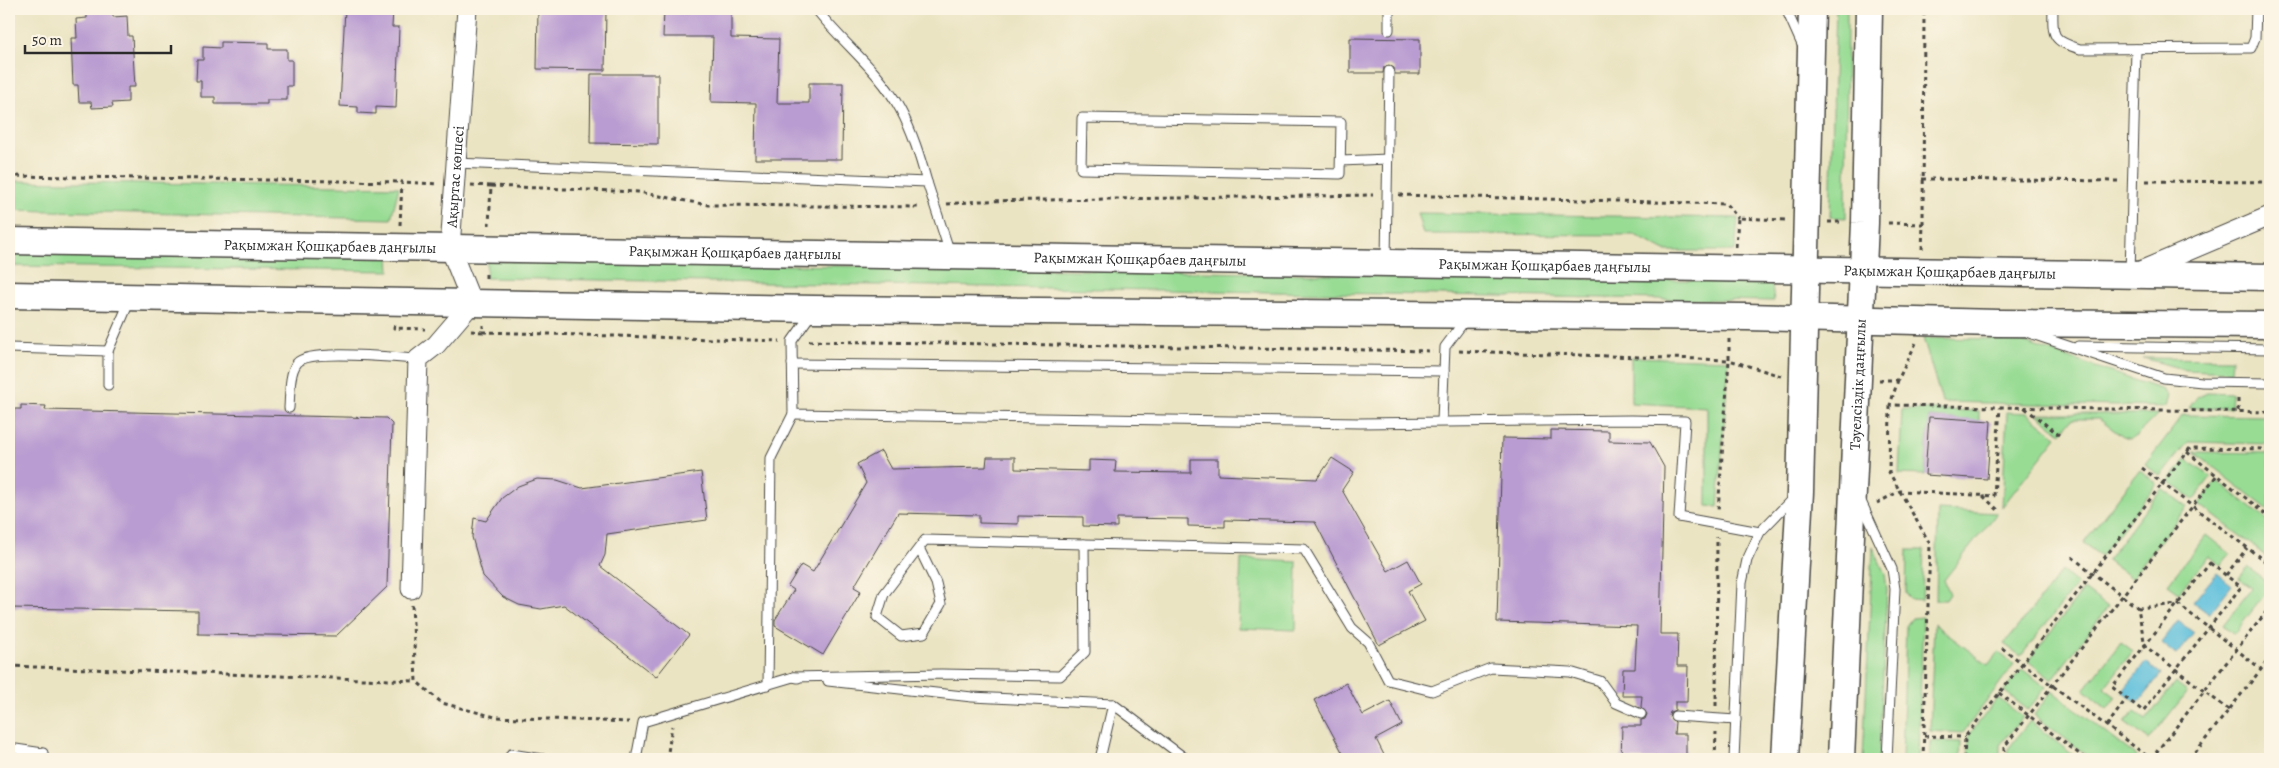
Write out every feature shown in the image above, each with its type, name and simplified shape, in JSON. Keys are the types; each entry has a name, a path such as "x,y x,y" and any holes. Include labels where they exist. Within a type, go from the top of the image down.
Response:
{"main road":[{"path":"1785,759 1800,492 1812,9"},
{"name":"Тәуелсіздік даңғылы","path":"1841,759 1863,269 1869,9"},
{"name":"Рақымжан Қошқарбаев даңғылы","path":"9,242 1805,270 1863,269 2270,277"},
{"path":"9,295 815,309 1805,318 1998,323 2270,325"}],"street":[{"name":"Ақыртас көшесі","path":"467,9 450,248 472,303"},
{"path":"2130,274 2270,216"},
{"path":"412,589 418,359 436,345 472,303"}],"lane":[{"path":"816,9 832,30 881,82 900,108 918,148 951,256"},
{"path":"1389,30 1390,9"},
{"path":"1786,9 1810,63"},
{"path":"2053,9 2052,32 2060,43 2080,49 2251,48 2254,38 2256,9"},
{"path":"2130,274 2134,181 2136,49"},
{"path":"1386,263 1389,71"},
{"path":"1082,118 1341,122 1341,161 1340,174 1081,169 1082,118"},
{"path":"1341,161 1388,159"},
{"path":"456,163 927,182"},
{"path":"108,385 108,351 131,297"},
{"path":"768,685 771,458 793,414 792,341 815,309"},
{"path":"1442,421 1444,346 1469,315"},
{"path":"1998,323 2164,378 2202,382 2270,383"},
{"path":"2068,346 2270,349"},
{"path":"9,348 108,351"},
{"path":"289,408 290,390 296,364 302,358 321,354 418,359"},
{"path":"792,364 1444,372"},
{"path":"793,414 1360,423 1442,421 1685,422 1679,516 1760,532"},
{"path":"1852,482 1892,570 1895,588 1888,759"},
{"path":"1734,759 1742,583 1747,560 1760,532 1800,492"},
{"path":"919,548 936,583 940,604 924,633 901,636 878,617 884,594 925,540 1304,549 1352,628 1368,642 1388,680 1432,691 1491,668 1570,672 1600,681 1616,702 1641,714"},
{"path":"636,759 642,722 793,677 941,674 1060,676 1085,652 1084,544"},
{"path":"793,677 972,696 1113,704 1186,759"},
{"path":"1100,759 1113,704"},
{"path":"1675,716 1736,720"},
{"path":"9,748 43,753 44,759"},
{"path":"509,759 511,754 543,759"}],"path":[{"path":"1922,250 1924,9"},
{"path":"9,176 402,182"},
{"path":"1922,179 2270,182"},
{"path":"491,186 638,192 708,205 917,208 990,201 1387,194 1726,204 1738,218 1735,251"},
{"path":"1738,218 1788,220"},
{"path":"1825,222 1848,223"},
{"path":"1885,223 1923,224"},
{"path":"1715,759 1717,523 1730,330"},
{"path":"483,332 792,341 1444,351 1729,360 1784,377"},
{"path":"1919,336 1898,380 1890,405 1890,472 1930,544 1923,759"},
{"path":"1878,380 1898,380"},
{"path":"1890,405 2270,412"},
{"path":"1994,506 2000,407"},
{"path":"2025,407 2059,435"},
{"path":"1964,759 1965,737 2190,448 2270,449"},
{"path":"2187,452 2270,517"},
{"path":"2142,468 2270,565"},
{"path":"2004,759 2004,747 2217,475"},
{"path":"1865,510 1900,491 1994,496"},
{"path":"1982,495 1999,511"},
{"path":"2226,575 2247,548"},
{"path":"2072,557 2138,608 2178,604 2261,669"},
{"path":"2210,563 2226,575 2241,587 2143,711 2112,687 2210,563"},
{"path":"412,589 416,681"},
{"path":"2002,648 2151,759 2270,607"},
{"path":"2138,608 2145,646 2229,710"},
{"path":"2190,759 2270,658"},
{"path":"9,666 416,681 442,703 494,717 642,722"},
{"path":"1999,693 2086,759"},
{"path":"2106,726 2127,698"},
{"path":"667,759 674,713"},
{"path":"1924,736 1965,737"}],"green space":[{"path":"1836,9 1847,9 1846,218 1830,217"},
{"path":"9,181 399,187 391,219 9,210"},
{"path":"1417,213 1738,218 1735,251 1665,251 1635,235 1423,234"},
{"path":"9,251 389,257 390,271 9,266"},
{"path":"487,260 1733,281 1772,284 1774,301 486,278"},
{"path":"1923,338 1998,339 2022,342 2163,390 2168,396 2165,407 1942,402"},
{"path":"1631,357 1729,360 1718,507 1707,506 1707,407 1631,403"},
{"path":"2143,358 2232,359 2231,372 2186,370"},
{"path":"2207,392 2232,393 2231,408 2189,408 2197,397"},
{"path":"1902,409 1979,411 1979,421 1929,417 1925,475 1899,474"},
{"path":"2007,412 2027,413 2057,437 2002,507"},
{"path":"2037,414 2158,414 2136,436 2130,439 2123,437 2099,419 2072,419 2061,433"},
{"path":"2183,415 2270,416 2270,444 2188,442 2161,476 2145,465"},
{"path":"2194,452 2270,453 2270,511"},
{"path":"2186,459 2211,477 2193,500 2169,481"},
{"path":"2140,470 2157,484 2101,556 2083,543"},
{"path":"2217,481 2270,522 2270,559 2199,504"},
{"path":"2162,488 2187,507 2131,578 2107,560"},
{"path":"1938,510 1997,513 1944,580 1950,594 1946,600 1936,600"},
{"path":"2206,535 2230,554 2221,565 2209,556 2179,592 2168,584"},
{"path":"1873,547 1885,574 1887,589 1879,759 1863,759"},
{"path":"1907,550 1924,550 1922,600 1911,599 1906,594"},
{"path":"1241,559 1297,562 1296,630 1238,628"},
{"path":"2248,567 2270,584 2270,588 2234,634 2223,625 2252,588 2239,578"},
{"path":"2062,571 2077,584 2021,656 2004,644"},
{"path":"2084,589 2108,607 2052,680 2028,661"},
{"path":"1923,617 1918,759 1902,759 1906,626 1912,618"},
{"path":"1934,624 1988,665 1998,652 2014,664 1963,733 1930,731"},
{"path":"2121,642 2133,651 2104,688 2116,697 2107,709 2084,690"},
{"path":"2022,669 2046,687 2028,710 2004,691"},
{"path":"2175,683 2187,692 2149,740 2125,722 2134,711 2146,720"},
{"path":"2052,691 2140,759 2092,759 2034,715"},
{"path":"1998,698 2023,717 2000,745 2000,759 1968,759 1969,735"},
{"path":"2030,721 2078,759 2007,759 2008,749"},
{"path":"1930,741 1961,742 1960,759 1930,759"}],"water":[{"path":"2217,573 2232,585 2209,614 2193,602"},
{"path":"2178,621 2194,633 2176,655 2161,643"},
{"path":"2146,662 2161,674 2138,703 2123,691"}],"building":[{"path":"345,9 393,9 392,27 399,27 396,108 376,107 376,114 358,113 358,107 340,106"},
{"path":"538,9 606,9 605,70 537,69"},
{"path":"664,9 731,9 731,38 779,39 777,103 809,103 809,83 843,83 842,159 755,159 756,103 711,102 713,37 663,37"},
{"path":"113,12 113,17 127,16 128,36 132,36 135,87 128,87 128,102 112,103 113,107 92,108 91,102 79,102 78,85 73,85 71,38 77,38 76,19 87,18 87,13"},
{"path":"1350,38 1420,39 1420,74 1395,74 1394,68 1389,65 1384,67 1383,73 1350,73"},
{"path":"221,42 268,43 268,49 287,49 287,60 292,60 292,86 287,86 287,100 267,100 267,104 215,104 215,97 201,97 201,81 196,81 197,60 203,60 203,47 221,48"},
{"path":"591,74 658,74 658,144 590,143"},
{"path":"21,405 46,406 45,410 386,418 392,424 387,587 336,636 198,634 198,611 9,608 9,409 21,409"},
{"path":"1929,417 1991,421 1987,479 1925,475"},
{"path":"1551,430 1609,431 1609,441 1650,442 1664,467 1660,634 1678,634 1677,666 1688,666 1687,702 1675,702 1675,710 1670,712 1669,716 1675,722 1674,734 1686,734 1686,759 1621,759 1622,726 1641,726 1641,720 1645,719 1647,714 1641,707 1642,696 1622,696 1623,669 1635,669 1637,626 1497,622 1502,438 1551,439"},
{"path":"881,451 891,469 986,467 987,457 1015,457 1015,469 1089,471 1089,460 1116,461 1115,472 1191,473 1191,459 1218,459 1218,475 1317,479 1332,458 1354,472 1342,490 1388,571 1408,560 1421,584 1408,591 1425,621 1379,645 1315,522 1225,520 1225,527 1188,526 1188,519 1117,518 1117,527 1083,526 1083,517 1018,516 1018,524 979,523 979,515 898,513 854,587 861,591 823,655 775,626 775,620 794,590 788,586 801,565 813,572 866,483 857,464"},
{"path":"701,472 707,520 607,534 605,555 600,566 689,635 656,677 564,605 541,609 519,605 503,597 483,576 472,537 474,518 486,521 502,498 518,486 537,479 557,480 582,488"},
{"path":"1346,683 1363,715 1390,701 1402,725 1376,739 1386,759 1346,759 1314,700"}]}
